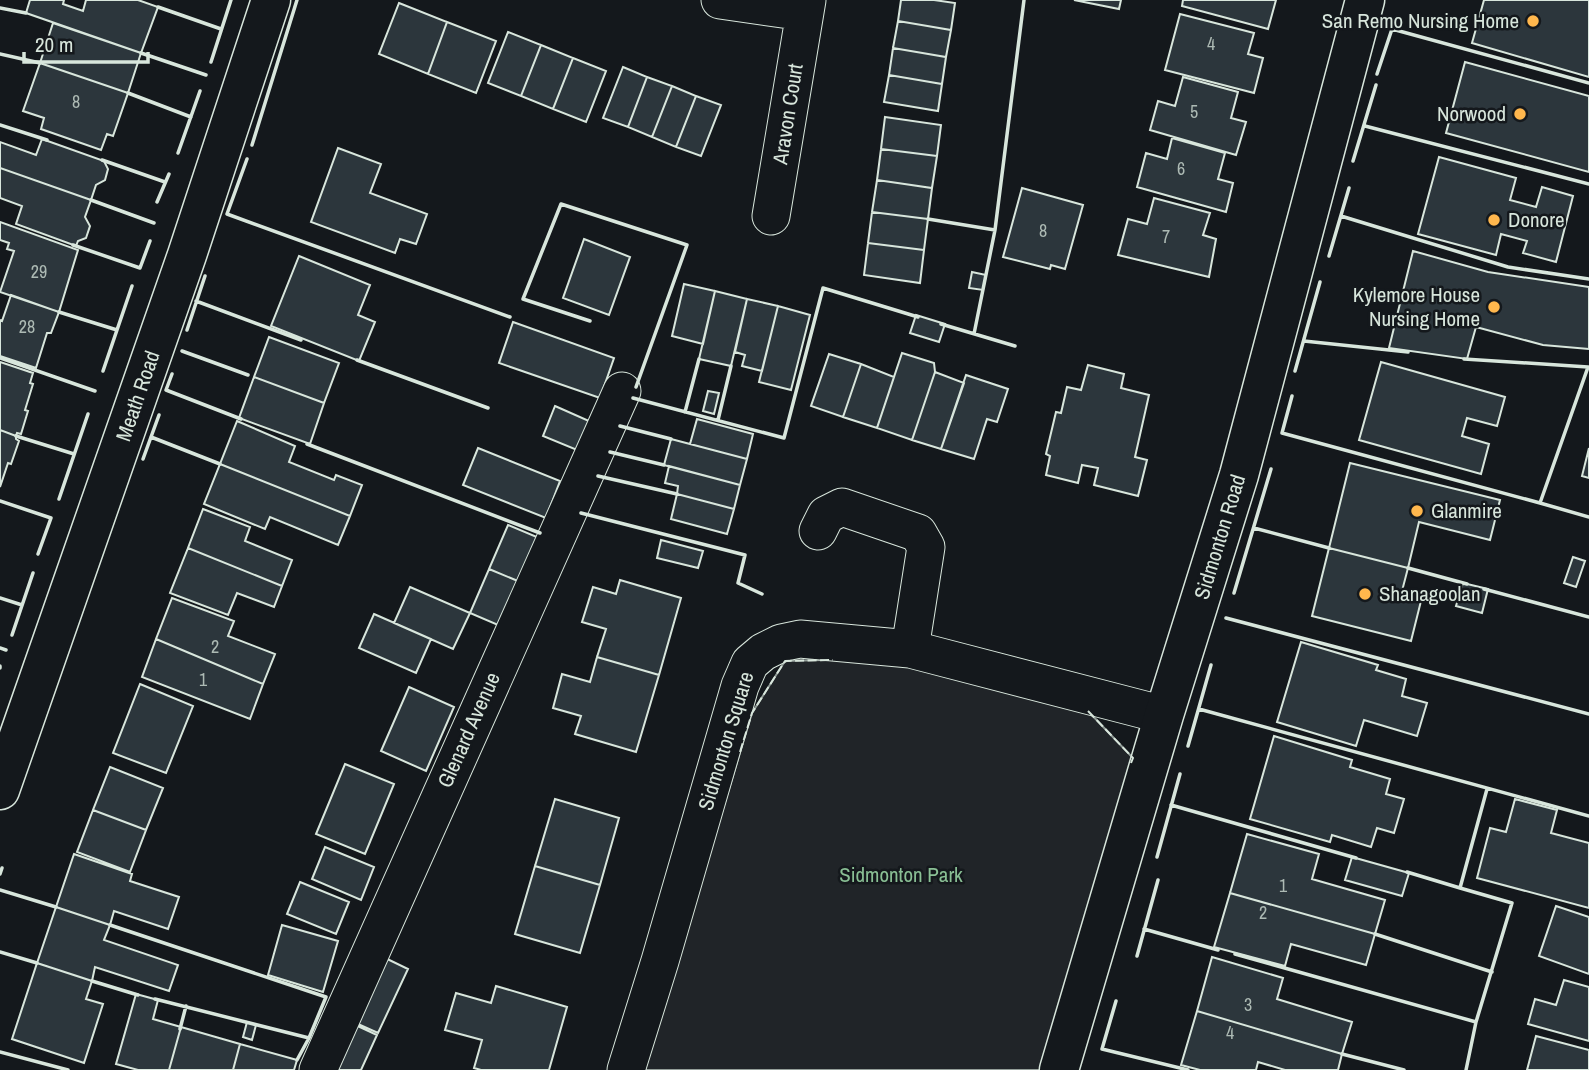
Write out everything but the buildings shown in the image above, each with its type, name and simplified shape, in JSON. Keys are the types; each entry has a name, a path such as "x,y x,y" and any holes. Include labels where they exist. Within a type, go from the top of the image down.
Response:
{"street":[{"name":"Meath Road","path":"0,790 187,255 271,0"},
{"name":"Aravon Court","path":"720,0 806,6 771,216"},
{"name":"Sidmonton Road","path":"1059,1070 1164,715 1242,465 1365,0"},
{"name":"Glenard Avenue","path":"318,1070 622,391"},
{"path":"818,531 826,515 842,508 918,533 926,547 910,649"},
{"name":"Sidmonton Square","path":"626,1070 740,686 750,663 763,652 781,643 800,639 910,649 1164,715"}],"green space":[{"name":"Sidmonton Park","path":"900,658 1086,709 1133,758 1041,1070 644,1070 752,713 785,661"}],"fence":[{"path":"740,752 752,713 785,661 833,660"},
{"path":"1088,711 1133,758 1131,763"}],"wall":[{"path":"211,62 231,0"},
{"path":"252,145 297,0"},
{"path":"974,334 995,230 1024,0"},
{"path":"158,7 221,29"},
{"path":"0,8 26,13"},
{"path":"1377,74 1392,29 1589,83"},
{"path":"141,53 206,75"},
{"path":"0,54 40,63"},
{"path":"1353,161 1376,85"},
{"path":"178,153 200,91"},
{"path":"128,93 191,117"},
{"path":"0,125 47,140"},
{"path":"1365,126 1589,184"},
{"path":"247,159 227,214 510,317"},
{"path":"102,160 165,182"},
{"path":"157,202 169,174"},
{"path":"1329,256 1349,188"},
{"path":"91,200 154,223"},
{"path":"590,321 523,299 561,204 687,245 636,387"},
{"path":"1341,216 1508,267 1589,279"},
{"path":"928,219 995,230"},
{"path":"73,245 140,268 150,241"},
{"path":"187,330 205,276"},
{"path":"1295,371 1320,282"},
{"path":"103,371 132,286"},
{"path":"633,398 784,438 823,288 918,317"},
{"path":"196,301 301,340"},
{"path":"59,312 117,330"},
{"path":"941,324 1015,346"},
{"path":"1304,341 1408,352"},
{"path":"182,351 248,375"},
{"path":"0,358 95,391"},
{"path":"685,412 699,359"},
{"path":"1292,396 1282,433 1540,503 1588,367 1464,359"},
{"path":"357,360 488,408"},
{"path":"718,420 731,366"},
{"path":"172,374 166,390 241,419"},
{"path":"59,499 88,414"},
{"path":"143,459 159,415"},
{"path":"620,426 671,439"},
{"path":"16,436 74,454"},
{"path":"151,437 220,464"},
{"path":"307,444 540,533"},
{"path":"610,452 664,465"},
{"path":"1234,593 1271,469"},
{"path":"598,476 677,494"},
{"path":"0,501 51,518 38,554"},
{"path":"1540,503 1589,517"},
{"path":"581,513 745,555 738,583 762,594"},
{"path":"1254,528 1329,548"},
{"path":"1408,568 1467,584"},
{"path":"12,635 33,573"},
{"path":"1484,589 1589,617"},
{"path":"0,598 22,605"},
{"path":"1226,618 1589,714"},
{"path":"0,648 6,650"},
{"path":"1188,746 1211,665"},
{"path":"1199,709 1589,816"},
{"path":"1157,857 1180,774"},
{"path":"1466,1070 1476,1022 1512,903 1460,888 1487,789"},
{"path":"1171,805 1356,858"},
{"path":"0,874 2,868"},
{"path":"1407,872 1460,888"},
{"path":"1137,956 1158,880"},
{"path":"0,890 56,907"},
{"path":"110,925 326,997 309,1038 155,999"},
{"path":"1144,929 1218,950"},
{"path":"1375,934 1492,972"},
{"path":"0,952 37,963"},
{"path":"1235,954 1476,1022"},
{"path":"92,981 138,995"},
{"path":"1116,1001 1102,1049 1188,1070"},
{"path":"180,1029 186,1006"},
{"path":"297,1060 309,1038"},
{"path":"0,1052 68,1070"},
{"path":"1342,1054 1404,1070"}],"place":[{"name":"San Remo Nursing Home","path":"1533,21"},
{"name":"Norwood","path":"1520,114"},
{"name":"Donore","path":"1494,220"},
{"name":"Kylemore House Nursing Home","path":"1494,307"},
{"name":"Glanmire","path":"1417,511"},
{"name":"Shanagoolan","path":"1365,594"}]}
